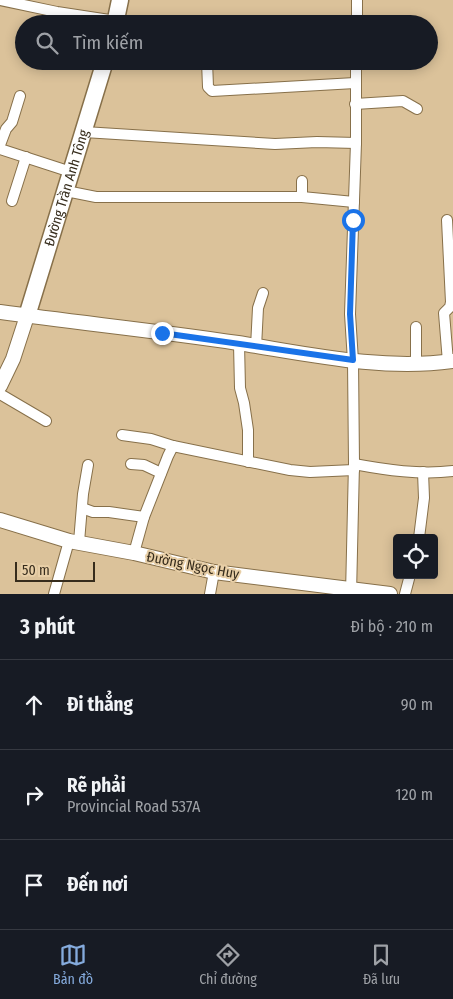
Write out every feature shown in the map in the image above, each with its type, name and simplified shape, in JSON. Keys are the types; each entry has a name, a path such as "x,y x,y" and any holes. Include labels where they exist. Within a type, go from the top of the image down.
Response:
{"main road":[{"path":"117,15 120,0"},
{"name":"Đường Trần Anh Tông","path":"27,316 101,70"},
{"path":"0,312 353,360 416,364 451,361"},
{"path":"0,386 13,359 27,316"},
{"name":"Đường Ngọc Huy","path":"0,520 74,542 134,553 214,572 352,591 390,594"}],"street":[{"path":"0,0 74,15"},
{"path":"357,15 358,0"},
{"path":"207,70 208,88 212,91 355,83"},
{"path":"352,591 354,467 353,360 350,314 356,143 356,70"},
{"path":"20,96 12,124 6,129 1,150 71,172"},
{"path":"355,104 396,100 403,101 417,109"},
{"path":"84,132 275,144 356,143"},
{"path":"12,201 26,158"},
{"path":"302,180 302,197"},
{"path":"66,191 96,197 302,197 354,202"},
{"path":"447,220 451,302 450,307 444,313 451,361"},
{"path":"256,347 258,308 263,293"},
{"path":"416,327 416,364"},
{"path":"239,344 240,388 248,430 248,462"},
{"path":"0,394 46,422"},
{"path":"122,435 151,439 173,446 248,462 310,472 354,467 422,472 453,471"},
{"path":"134,553 144,517 173,446"},
{"path":"131,464 144,465 161,473"},
{"path":"54,594 74,542 82,508 88,465"},
{"path":"420,534 424,498 422,472"},
{"path":"82,508 93,512 109,512 144,517"},
{"path":"210,594 214,572"},
{"path":"405,594 409,579"}],"route":[{"path":"162,333 353,360 350,314 353,220"}]}
